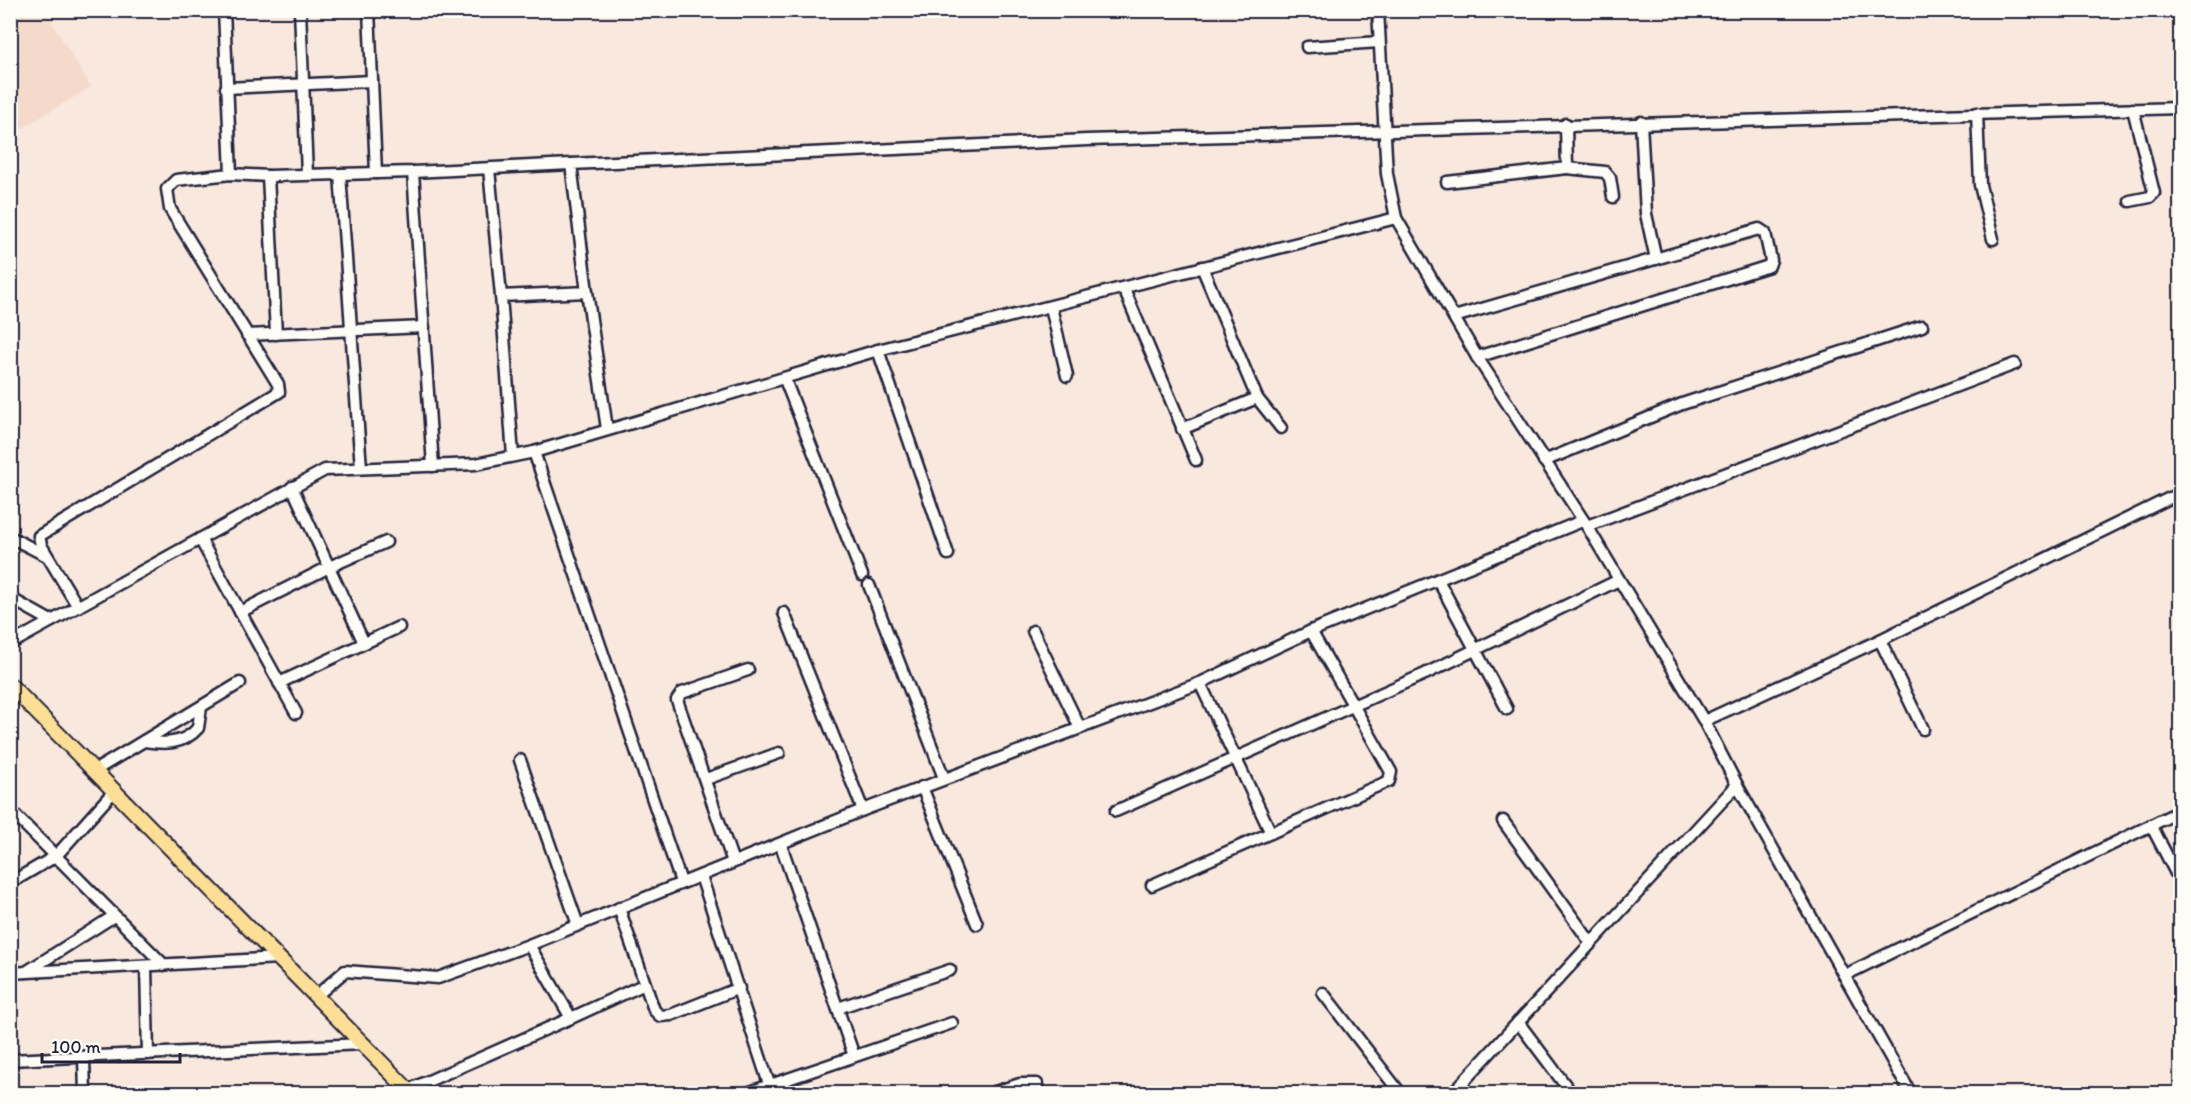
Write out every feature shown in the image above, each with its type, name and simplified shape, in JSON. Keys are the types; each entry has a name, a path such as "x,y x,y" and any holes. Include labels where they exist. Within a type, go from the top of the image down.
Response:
{"main road":[{"path":"11,686 410,1092"}],"street":[{"path":"224,10 231,174"},
{"path":"300,10 307,174"},
{"path":"369,10 376,173"},
{"path":"1378,10 1388,174 1396,218 1477,357 1585,524 1704,721 1737,785 1911,1094"},
{"path":"1307,47 1379,42"},
{"path":"226,88 372,81"},
{"path":"78,607 40,545 39,536 276,396 279,392 278,384 170,209 167,189 176,180 231,174 268,176 489,169 1087,140 1566,124 2181,108"},
{"path":"2130,201 2150,197 2154,193 2133,109"},
{"path":"1977,113 1980,185 1993,240"},
{"path":"1641,122 1646,213 1656,259"},
{"path":"1566,124 1567,168"},
{"path":"571,164 586,292 607,429"},
{"path":"1447,182 1567,168 1605,172 1610,178 1613,197"},
{"path":"489,169 513,456"},
{"path":"413,172 433,466"},
{"path":"340,174 361,468"},
{"path":"268,176 276,334"},
{"path":"10,644 325,470 476,464 534,452 607,429 785,380 878,350 1396,218"},
{"path":"1454,317 1759,229 1765,233 1771,260 1769,266 1477,357"},
{"path":"1202,267 1257,398 1281,428"},
{"path":"1124,289 1196,460"},
{"path":"501,296 586,292"},
{"path":"1052,307 1067,376"},
{"path":"1544,461 1682,404 1922,326"},
{"path":"247,335 424,327"},
{"path":"878,350 948,554"},
{"path":"316,996 345,971 438,978 529,945 944,778 1200,683 1311,631 1438,580 2015,364"},
{"path":"785,380 862,575"},
{"path":"1182,429 1257,398"},
{"path":"534,452 681,882"},
{"path":"292,488 364,643"},
{"path":"1704,721 1880,640 2181,494"},
{"path":"10,537 48,556"},
{"path":"200,539 296,713"},
{"path":"240,612 329,567 386,542"},
{"path":"1438,580 1507,709"},
{"path":"1116,811 1475,650 1618,580"},
{"path":"869,585 944,778"},
{"path":"10,598 51,621"},
{"path":"784,613 863,810"},
{"path":"279,683 399,627"},
{"path":"1033,631 1080,728"},
{"path":"1152,885 1389,781 1391,772 1311,631"},
{"path":"1880,640 1923,729"},
{"path":"733,862 677,700 678,696 748,670"},
{"path":"94,771 240,683"},
{"path":"1200,683 1271,832"},
{"path":"144,741 164,744 185,740 198,728 201,707"},
{"path":"706,779 779,753"},
{"path":"520,760 578,926"},
{"path":"1452,1094 1737,785"},
{"path":"922,787 977,924"},
{"path":"10,883 56,856 114,791"},
{"path":"10,810 164,965"},
{"path":"1845,975 2181,811"},
{"path":"1503,821 1591,943"},
{"path":"2151,825 2181,881"},
{"path":"780,845 854,1056"},
{"path":"701,876 770,1084"},
{"path":"619,908 654,1010 660,1016 671,1015 739,988"},
{"path":"26,972 114,916"},
{"path":"529,945 571,1018"},
{"path":"10,973 279,958"},
{"path":"146,966 148,1054"},
{"path":"838,1008 950,970"},
{"path":"410,1092 645,984"},
{"path":"1323,993 1401,1094"},
{"path":"1518,1022 1572,1094"},
{"path":"744,1094 952,1023"},
{"path":"10,1060 363,1044"},
{"path":"84,1057 85,1094"},
{"path":"989,1094 1029,1082 1037,1084 1038,1094"}],"shaded area":[{"path":"11,10 45,11 91,87 11,135"}]}
